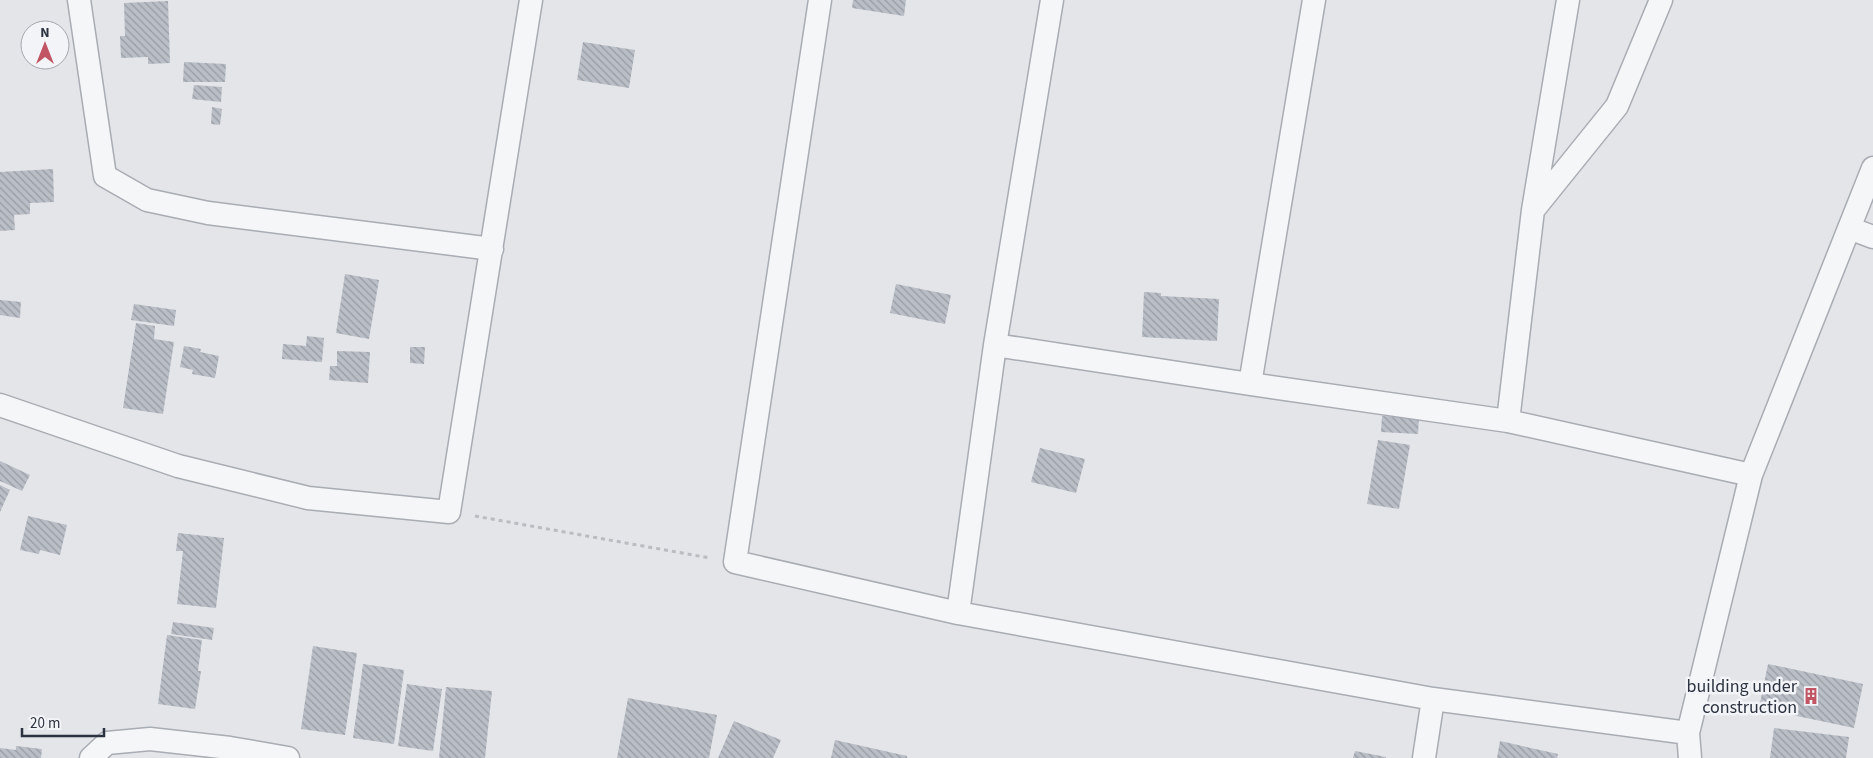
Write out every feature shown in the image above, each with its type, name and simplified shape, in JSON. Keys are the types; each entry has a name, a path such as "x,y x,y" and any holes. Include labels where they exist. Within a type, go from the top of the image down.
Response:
{"street":[{"path":"79,0 105,176 147,200 208,213 492,249"},
{"path":"0,405 178,466 308,498 449,512 531,0"},
{"path":"820,0 735,562 958,613 1432,699 1688,733"},
{"path":"958,613 995,345 1052,0"},
{"path":"1250,384 1314,0"},
{"path":"1508,421 1533,210 1568,0"},
{"path":"1533,210 1617,106 1661,0"},
{"path":"1690,758 1688,733 1751,475 1873,168"},
{"path":"1849,228 1873,238"},
{"path":"995,345 1508,421 1751,475"},
{"path":"1424,758 1432,699"},
{"path":"92,758 107,743 150,739 229,753 288,758"}],"path":[{"path":"449,512 735,562"}],"building":[{"path":"853,0 906,0 904,16 852,8"},
{"path":"168,1 170,63 148,64 148,57 121,58 120,36 125,36 124,3"},
{"path":"583,42 635,50 629,88 577,80"},
{"path":"184,62 226,64 225,82 183,82"},
{"path":"194,85 222,87 221,102 192,99"},
{"path":"212,107 222,109 220,125 211,124"},
{"path":"53,169 54,202 30,203 30,214 14,215 15,230 0,231 0,172"},
{"path":"345,274 379,280 369,339 336,333"},
{"path":"896,284 951,295 945,324 890,313"},
{"path":"1144,292 1161,293 1161,296 1219,299 1217,341 1142,337"},
{"path":"0,300 21,302 20,318 0,315"},
{"path":"134,304 176,310 174,326 131,320"},
{"path":"136,323 155,326 154,339 174,342 163,414 123,408"},
{"path":"307,336 324,338 322,362 282,359 283,344 306,346"},
{"path":"184,346 201,349 200,352 219,356 215,378 192,374 193,370 180,367"},
{"path":"410,347 425,347 424,364 410,363"},
{"path":"337,351 370,352 368,383 329,380 330,366 337,366"},
{"path":"1382,416 1419,418 1418,434 1381,432"},
{"path":"1378,440 1410,445 1399,509 1367,504"},
{"path":"1040,448 1085,459 1076,493 1031,482"},
{"path":"0,461 30,475 22,491 0,481"},
{"path":"0,485 10,490 0,512"},
{"path":"28,516 67,525 60,555 40,550 39,554 20,550"},
{"path":"178,533 224,538 216,608 177,604 183,551 176,551"},
{"path":"173,622 214,628 212,640 171,634"},
{"path":"167,635 202,640 198,671 201,671 195,709 158,704"},
{"path":"313,646 357,653 345,735 301,729"},
{"path":"363,664 404,670 394,744 353,738"},
{"name":"building under construction","path":"1768,664 1863,684 1854,728 1759,708"},
{"path":"407,684 442,689 433,751 398,746"},
{"path":"446,687 492,691 485,758 439,758"},
{"path":"628,698 717,715 709,758 617,758"},
{"path":"734,721 781,740 773,758 718,758"},
{"path":"1774,728 1849,737 1846,758 1770,758"},
{"path":"835,740 907,756 907,758 831,758"},
{"path":"1500,741 1558,754 1557,758 1497,758"},
{"path":"16,746 42,749 41,758 0,758 0,748 16,750"},
{"path":"1355,751 1386,757 1386,758 1353,758"}],"place":[{"name":"building under construction","path":"1811,696"}]}
